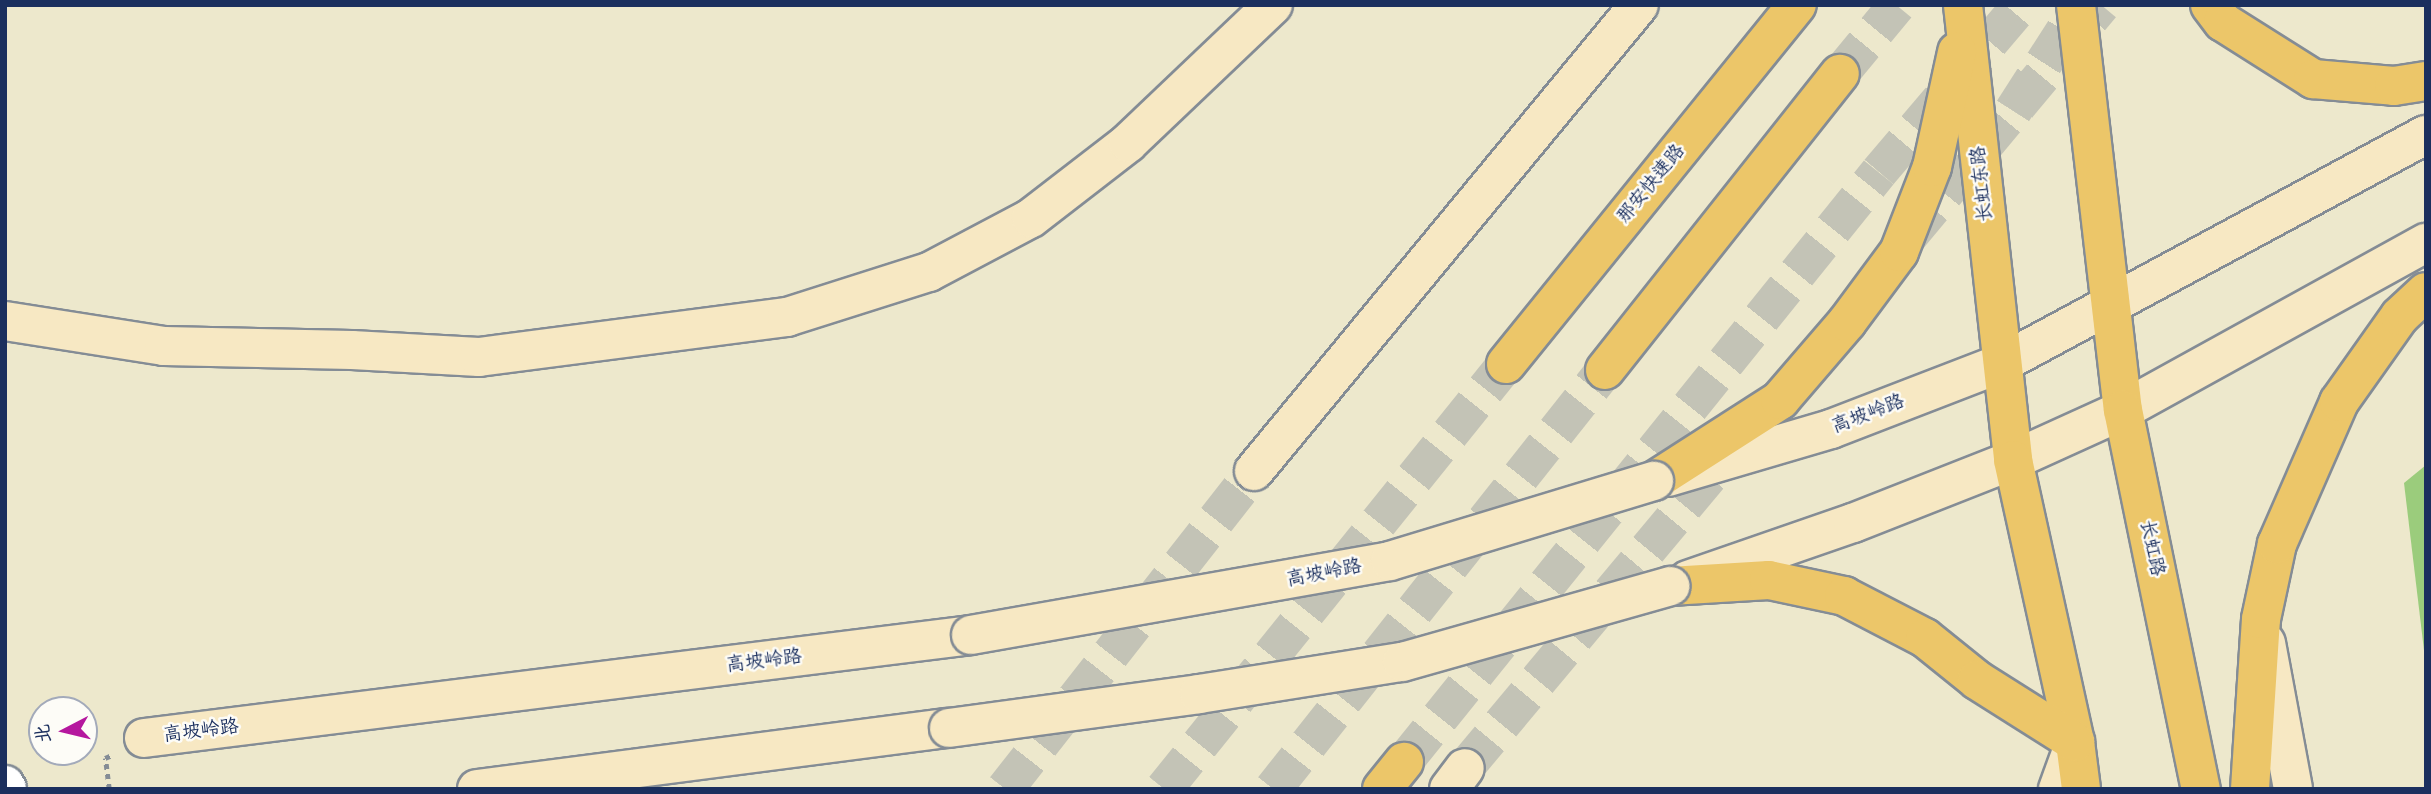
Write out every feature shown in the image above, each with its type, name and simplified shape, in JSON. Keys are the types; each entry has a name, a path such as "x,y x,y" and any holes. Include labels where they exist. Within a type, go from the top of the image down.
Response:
{"main road":[{"path":"5,321 164,346 352,349 479,357 787,317 929,272 1031,218 1128,144 1273,5"},
{"path":"1254,471 1639,5"},
{"name":"那安快速路","path":"1506,364 1797,5"},
{"path":"2076,5 2111,306"},
{"path":"2210,5 2223,22 2312,79 2394,86 2426,81"},
{"path":"1654,481 1780,400 1847,323 1899,251 1932,167 1964,12"},
{"name":"长虹东路","path":"1964,12 2002,363"},
{"path":"1605,370 1840,74"},
{"name":"高坡岭路","path":"144,738 971,635 1390,561 1831,429 2002,363 2426,135"},
{"path":"477,789 1199,694 1402,662 1670,586 1853,523 2013,460 2123,410 2426,243"},
{"path":"2250,789 2261,618 2277,544 2339,401 2400,316 2426,292"},
{"name":"长虹路","path":"2111,306 2123,410 2201,789"},
{"path":"2002,363 2013,460 2075,741 2081,789"},
{"path":"1670,586 1769,580 1844,596 1925,638 1977,680 2075,741"},
{"path":"2261,618 2293,789"},
{"path":"2058,789 2075,741"}],"green space":[{"path":"2426,465 2426,667 2404,483"}],"tunnel":[{"path":"1840,74 1897,5"},
{"path":"1404,762 1879,172 2021,5"},
{"path":"2013,111 2081,5"},
{"path":"1908,237 2101,5"},
{"path":"1164,789 1506,364"},
{"path":"1273,789 1605,370"},
{"path":"1465,768 1733,447"},
{"path":"1005,789 1254,471"}]}
